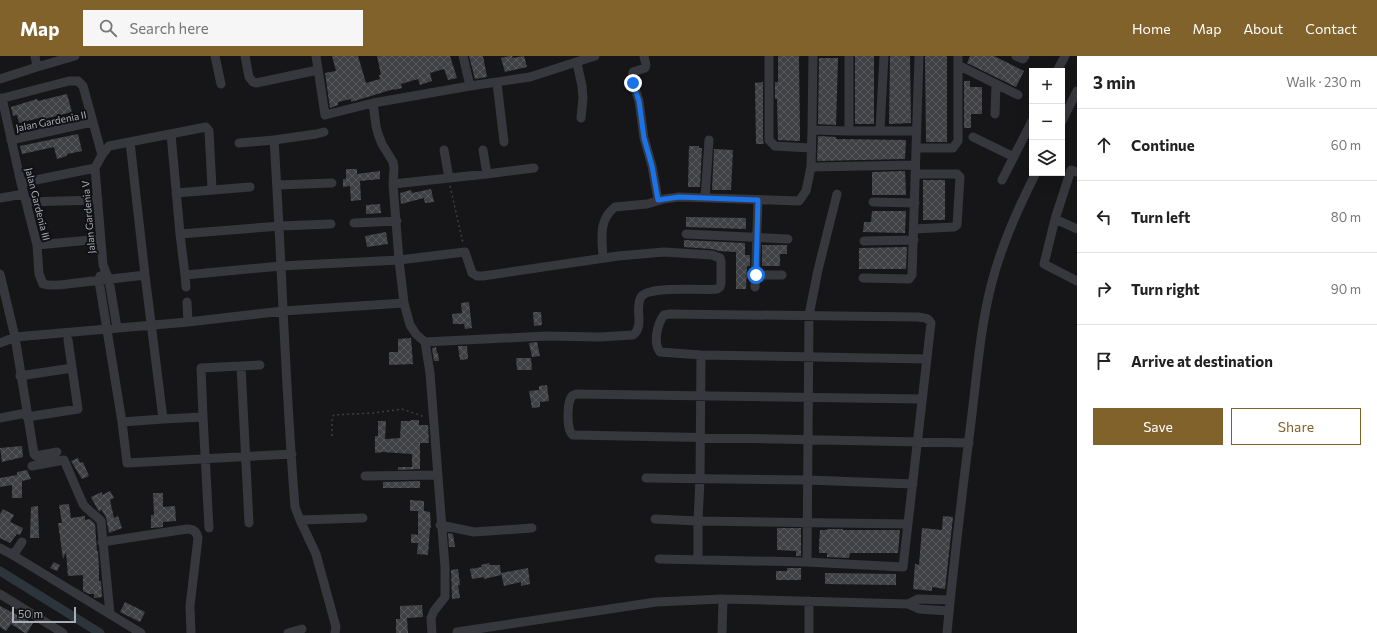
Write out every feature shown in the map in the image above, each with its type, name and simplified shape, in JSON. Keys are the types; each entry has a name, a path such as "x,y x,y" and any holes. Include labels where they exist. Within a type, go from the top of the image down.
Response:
{"street":[{"path":"35,56 37,67"},
{"path":"0,80 72,56"},
{"path":"214,56 220,84"},
{"path":"245,56 249,77 256,83 318,70"},
{"path":"316,56 325,115 373,103 470,86 530,78 595,56"},
{"path":"463,56 470,86"},
{"path":"644,56 646,65 645,68 633,72 632,80 639,101 644,138 652,166 658,200"},
{"path":"769,56 769,140 775,146 811,148"},
{"path":"603,258 602,228 604,217 615,207 647,204 658,200 679,197 799,201 806,191 811,167 813,56"},
{"path":"849,56 849,131"},
{"path":"880,130 884,56"},
{"path":"862,278 909,279 912,275 919,56"},
{"path":"1016,56 1023,59 1026,56"},
{"path":"1059,68 1065,56"},
{"path":"916,148 952,148 958,141 958,61"},
{"path":"958,61 996,84 1018,95"},
{"path":"577,63 583,98 581,118"},
{"path":"1,99 75,80 81,83 84,88 92,122"},
{"path":"497,83 504,142"},
{"path":"994,114 996,84"},
{"path":"1065,115 1077,91"},
{"name":"Jalan Gardenia III","path":"1,99 37,245 39,274 43,284 47,285 99,281"},
{"path":"373,103 378,134 393,162 394,168 399,260 404,303 410,324 416,334 425,342 430,373 440,526 445,567 445,597 434,611 431,618 432,633"},
{"name":"Jalan Gardenia II","path":"11,140 92,122 102,155"},
{"path":"21,183 95,168 109,146 204,127 209,131 212,189"},
{"path":"1002,180 1029,127"},
{"path":"812,130 916,131"},
{"path":"239,143 274,140 324,132"},
{"path":"171,134 186,287"},
{"path":"973,137 1014,157"},
{"path":"274,140 295,507 316,554 336,627 335,633"},
{"path":"705,198 708,140"},
{"path":"130,142 150,325 163,419"},
{"path":"444,150 449,178"},
{"path":"483,150 487,174"},
{"path":"811,167 915,170 956,174 960,177 957,225 954,227 914,229"},
{"name":"Jalan Gardenia V","path":"95,168 104,265"},
{"path":"394,184 534,168"},
{"path":"1077,172 1071,170 1055,219 1044,264 1077,281"},
{"path":"947,633 954,556 984,322 992,282 1004,242 1034,176"},
{"path":"277,185 332,183"},
{"path":"176,193 250,186"},
{"path":"807,562 809,315 818,270 837,194"},
{"path":"0,198 98,200"},
{"path":"755,287 758,200"},
{"path":"873,202 915,203"},
{"path":"1055,219 1077,229"},
{"path":"354,223 397,221"},
{"path":"180,234 280,226 331,224"},
{"path":"686,234 788,240"},
{"path":"37,245 101,239"},
{"path":"864,241 914,240"},
{"path":"185,275 281,266 399,260 464,252 472,273 477,276 603,258 664,252 712,255 720,258 721,283 717,289 668,289 647,292 642,295 639,300 639,329 633,336 546,336 425,342"},
{"path":"104,265 109,280 117,328"},
{"path":"104,265 99,281 122,422 127,463 292,454"},
{"path":"0,274 14,337 34,454 36,456 57,452"},
{"path":"99,281 145,275"},
{"path":"756,275 782,275"},
{"path":"187,302 188,322"},
{"path":"0,343 14,337 107,330 283,311 404,303"},
{"path":"659,560 807,562 903,567 912,484 927,359 931,323 926,318 809,315 664,315 657,335 657,344 660,352 701,355 927,359"},
{"path":"0,418 78,409 68,340"},
{"path":"698,560 701,355"},
{"path":"209,528 201,368 260,365"},
{"path":"241,366 247,456 249,523"},
{"path":"20,376 72,368"},
{"path":"922,399 576,394 570,398 569,430 573,435 969,443"},
{"path":"122,422 203,417"},
{"path":"32,466 64,460 83,504 101,521 110,614"},
{"path":"365,476 437,475"},
{"path":"646,478 808,480 912,484"},
{"path":"300,520 363,518"},
{"path":"655,519 908,524"},
{"path":"440,526 474,532 532,528"},
{"path":"102,542 187,529 192,529 196,532 198,538 190,606 190,633"},
{"path":"11,554 22,542"},
{"path":"0,548 141,633"},
{"path":"0,594 63,633"},
{"path":"457,633 656,602 723,599 908,604 919,609 949,611"},
{"path":"722,633 723,599"},
{"path":"908,604 918,599 950,600"},
{"path":"809,601 809,633"},
{"path":"514,623 515,633"},
{"path":"288,633 302,629"}],"path":[{"path":"449,178 464,252"},
{"path":"332,436 332,417 334,414 374,413 402,409 421,416 433,418"}],"building":[{"path":"332,56 358,56 366,83 380,79 379,75 381,75 377,56 450,56 457,78 448,80 444,69 430,73 432,81 420,85 418,79 401,84 402,88 351,102 351,99 338,102 338,105 330,108 325,73 336,71"},
{"path":"469,56 483,56 487,77 475,79"},
{"path":"512,56 513,58 524,56 527,67 505,72 501,58"},
{"path":"778,56 799,56 800,141 778,140 775,82 778,82"},
{"path":"855,56 874,56 874,124 855,124"},
{"path":"890,56 910,56 911,123 889,124"},
{"path":"925,56 947,56 947,142 926,142"},
{"path":"970,56 994,56 1024,71 1016,87 967,63"},
{"path":"819,58 838,58 836,125 818,124"},
{"path":"964,81 970,81 970,87 982,87 982,114 971,114 971,128 964,128"},
{"path":"763,82 764,144 756,144 755,83"},
{"path":"67,94 72,112 19,123 17,115 13,116 11,107 37,99 38,101"},
{"path":"78,134 82,151 67,154 67,156 57,159 54,147 22,154 20,146"},
{"path":"818,136 836,137 836,139 906,140 905,159 817,161"},
{"path":"689,146 699,146 699,148 702,148 700,187 688,187"},
{"path":"714,149 733,150 731,190 712,190"},
{"path":"346,169 357,169 357,174 380,171 380,179 360,181 361,200 351,201 350,186 343,187 343,179 346,179"},
{"path":"905,171 906,195 872,195 872,172"},
{"path":"923,180 945,180 945,220 923,220"},
{"path":"431,189 434,202 425,203 424,198 401,204 400,193 411,190 412,193"},
{"path":"380,204 381,213 366,214 366,205"},
{"path":"872,211 906,211 905,233 863,232 864,222 871,222"},
{"path":"686,217 746,218 746,229 686,227"},
{"path":"386,232 388,244 367,247 365,236"},
{"path":"684,240 745,243 745,255 750,255 750,266 747,266 746,289 736,289 736,252 684,247"},
{"path":"762,245 787,245 787,254 780,254 780,266 762,266"},
{"path":"907,247 906,269 859,269 859,248"},
{"path":"469,302 472,328 465,329 464,324 453,324 452,314 462,313 461,303"},
{"path":"533,312 541,312 542,325 534,326"},
{"path":"411,338 413,364 389,365 389,352 398,352 398,339"},
{"path":"537,342 540,356 532,357 529,343"},
{"path":"458,346 467,346 468,359 460,360"},
{"path":"436,347 439,361 434,361 432,348"},
{"path":"516,358 531,358 532,370 517,370"},
{"path":"547,385 549,401 540,402 540,407 532,408 529,391 539,390 539,386"},
{"path":"419,420 419,425 428,425 429,443 420,443 420,469 398,470 398,467 412,467 412,454 383,452 375,453 375,436 378,436 378,421 386,421 385,439 400,438 401,421"},
{"path":"22,446 23,457 2,462 0,448"},
{"path":"78,458 80,463 83,462 89,476 82,479 71,461"},
{"path":"27,470 31,479 22,481 22,498 12,498 12,485 0,487 0,478 17,475 17,472"},
{"path":"420,481 420,488 383,488 383,482"},
{"path":"110,491 114,498 110,500 114,518 118,516 122,528 109,533 106,517 101,509 100,512 98,510 91,497 102,492 102,495"},
{"path":"153,493 163,493 163,507 175,506 176,521 163,522 163,527 151,528 151,515 154,515"},
{"path":"410,500 424,501 424,511 430,512 431,528 428,555 417,554 418,543 411,543 411,534 418,535 418,511 410,511"},
{"path":"69,504 71,518 85,516 85,520 90,519 95,524 99,581 101,581 102,597 94,598 94,594 89,594 83,591 83,575 68,576 66,552 63,559 58,523 62,523 59,505"},
{"path":"38,506 39,538 30,538 31,507"},
{"path":"3,509 14,515 10,522 23,528 20,535 17,534 10,543 0,538 0,514"},
{"path":"943,516 953,517 945,589 932,587 932,591 913,589 915,564 919,565 922,528 942,530"},
{"path":"777,528 801,528 801,556 796,556 796,551 777,550"},
{"path":"820,530 900,530 898,553 850,553 849,558 827,557 827,553 819,553 819,544"},
{"path":"448,533 453,534 455,547 449,547"},
{"path":"54,562 60,565 57,571 50,568"},
{"path":"489,563 490,565 500,565 501,575 484,579 484,577 472,579 470,569 482,567 481,565"},
{"path":"528,568 530,584 521,586 521,582 504,586 501,573"},
{"path":"787,568 801,568 801,580 776,580 776,571 787,571"},
{"path":"458,569 460,598 452,599 451,570"},
{"path":"825,573 896,574 896,585 825,584"},
{"path":"125,602 145,612 140,622 120,612"},
{"path":"422,605 423,617 407,618 408,633 396,633 396,619 400,619 400,606"},
{"path":"0,606 33,623 27,633 11,624 6,631 0,627"}],"waterway":[{"path":"0,571 100,633"}],"route":[{"path":"633,83 639,101 644,138 652,166 658,200 679,197 758,200 756,275"}]}
